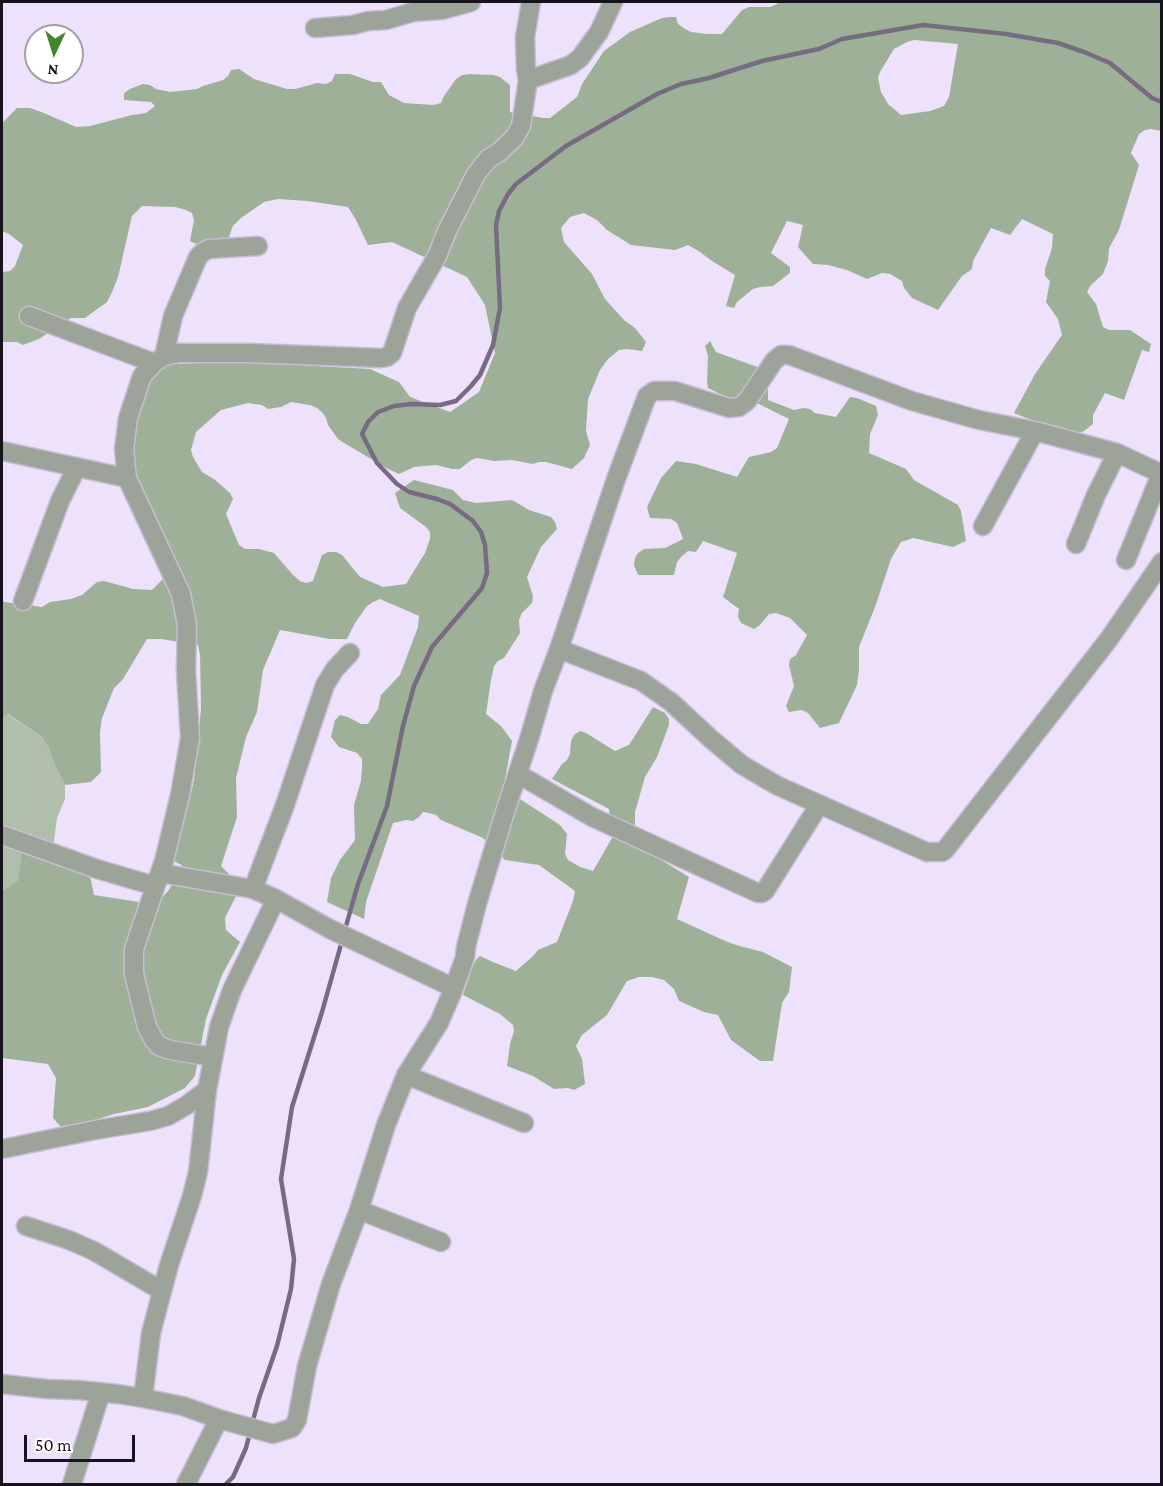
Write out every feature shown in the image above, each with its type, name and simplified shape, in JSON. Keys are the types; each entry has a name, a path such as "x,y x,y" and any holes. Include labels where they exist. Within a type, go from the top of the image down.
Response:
{"street":[{"path":"315,28 386,20 413,12 471,2"},
{"path":"213,1057 159,1046 147,1027 134,974 134,949 173,828 190,738 186,670 187,625 181,594 127,478 124,449 128,418 142,376 159,360 179,353 387,357 392,353 407,308 437,255 476,174 488,159 514,138 521,126 528,80 525,37 531,2"},
{"path":"528,80 571,65 580,58 599,32 613,2"},
{"path":"159,360 173,316 198,257 209,249 258,246"},
{"path":"29,316 159,360"},
{"path":"2,1384 101,1392 143,1398 183,1406 273,1434 292,1428 297,1420 307,1366 331,1284 359,1210 386,1125 406,1075 439,1023 465,957 477,904 531,736 543,691 616,478 647,396 654,391 675,391 729,408 739,407 747,401 774,362 781,355 789,355 912,401 979,420 1035,431 1117,453 1161,474 1126,560"},
{"path":"983,526 1035,431"},
{"path":"2,451 127,478"},
{"path":"1076,544 1096,495 1117,453"},
{"path":"23,601 60,501 77,467"},
{"path":"559,649 641,681 671,702 742,765 778,786 920,849 937,852 945,850 1109,639 1161,562"},
{"path":"253,889 285,805 325,685 334,669 350,653"},
{"path":"518,774 592,817 759,893 765,891 819,805"},
{"path":"2,835 97,869 157,879 253,889 330,929 454,988"},
{"path":"143,1398 151,1333 198,1172 207,1090 219,1027 232,990 276,899"},
{"path":"406,1075 524,1123"},
{"path":"2,1149 95,1130 150,1122 168,1116 207,1090"},
{"path":"359,1210 441,1242"},
{"path":"26,1226 94,1251 162,1291"},
{"path":"72,1485 101,1392"},
{"path":"186,1485 219,1419"}],"green space":[{"path":"779,2 1161,2 1161,131 1151,129 1139,134 1131,153 1139,165 1119,230 1109,248 1108,261 1103,274 1087,292 1096,304 1103,327 1109,330 1130,330 1151,344 1149,352 1142,350 1124,400 1105,393 1093,415 1093,424 1077,434 1056,430 1014,413 1035,374 1062,335 1058,319 1046,302 1050,281 1045,276 1045,269 1052,248 1053,234 1022,219 1010,235 991,228 973,261 972,269 962,276 938,310 912,298 904,288 902,281 890,274 882,273 867,279 847,270 813,264 798,247 803,225 787,221 771,253 790,267 790,273 773,286 753,289 737,302 734,308 726,306 735,275 700,252 688,245 675,250 631,245 584,213 570,217 561,228 564,242 592,274 605,299 646,342 642,351 619,350 600,370 588,399 586,431 590,445 584,458 572,469 546,462 533,464 477,458 460,469 436,465 414,467 399,474 338,439 322,412 317,408 291,402 281,407 268,409 262,405 248,403 221,410 196,432 191,450 202,472 230,493 233,499 226,514 239,545 245,549 259,549 274,553 293,575 306,583 313,581 322,555 336,552 342,555 360,577 383,587 406,584 425,553 430,539 430,532 426,527 400,508 395,493 414,480 453,490 463,500 476,503 512,500 529,510 551,517 557,529 541,547 527,577 533,596 532,603 522,613 519,620 520,633 504,658 494,666 491,680 486,714 501,726 512,741 504,785 520,799 560,825 567,834 565,854 568,860 593,871 612,838 609,809 552,779 567,760 571,741 580,731 615,751 629,745 653,707 665,713 669,719 669,725 657,757 645,777 635,812 635,844 689,877 677,919 736,945 763,952 792,967 789,992 782,1003 773,1061 760,1061 731,1040 718,1015 704,1012 679,1001 674,989 664,980 639,977 627,981 607,1015 582,1035 576,1046 582,1059 585,1084 574,1090 554,1089 533,1076 507,1066 514,1031 513,1025 500,1014 463,995 472,968 480,956 516,971 538,950 557,942 575,891 539,865 505,860 483,838 441,820 436,815 423,812 413,821 393,823 366,902 364,919 327,902 331,878 340,860 355,840 354,805 361,781 362,767 362,759 357,753 339,747 331,737 335,720 340,715 361,724 368,724 378,709 381,695 400,675 418,627 419,616 380,599 367,606 347,639 330,639 280,630 263,670 257,712 246,737 236,778 237,817 221,866 231,876 236,896 225,918 226,930 240,942 222,975 206,1019 195,1076 185,1088 148,1107 114,1114 79,1125 60,1126 53,1118 56,1078 48,1064 2,1058 2,891 18,880 23,848 40,854 60,866 90,876 94,895 139,902 158,902 168,891 183,866 174,861 194,780 201,709 200,655 198,645 147,639 123,679 114,688 102,718 101,772 91,782 65,785 42,737 8,714 2,718 2,599 4,602 42,607 50,602 82,595 97,582 104,581 133,589 152,590 178,564 150,524 139,493 133,465 133,414 141,385 158,366 202,363 222,359 370,369 399,382 410,397 450,412 479,392 495,353 485,305 467,277 392,242 368,245 348,207 278,199 264,202 233,226 222,256 190,241 194,220 192,213 175,207 142,206 132,216 118,277 107,302 85,318 71,318 39,339 23,345 17,342 2,342 2,272 10,271 15,266 23,245 2,231 2,123 17,108 30,108 76,127 90,126 146,113 155,106 151,102 124,100 124,93 143,84 170,92 197,89 223,80 231,70 239,69 254,79 287,89 317,83 326,84 332,81 335,74 350,74 373,82 381,82 389,95 404,103 434,105 441,103 456,79 462,75 493,75 500,77 510,85 510,112 550,118 577,97 582,84 604,51 630,32 662,18 676,17 678,24 691,32 722,34 742,10","holes":["914,40 958,44 949,97 944,106 930,111 901,115 888,104 881,92 878,78 894,49"]},
{"path":"710,341 716,352 760,368 768,386 768,400 794,410 810,409 815,413 836,417 850,397 876,406 878,415 870,434 869,453 906,469 914,480 958,505 961,511 966,541 953,547 913,538 901,542 891,559 859,647 857,685 839,723 820,728 808,713 802,710 789,712 786,706 794,686 789,665 790,659 796,655 807,635 790,618 776,613 769,614 754,629 741,623 738,617 739,609 723,597 737,553 703,541 696,552 688,551 682,556 677,562 674,575 638,575 634,565 638,553 644,549 665,548 683,539 677,523 671,519 650,518 647,507 661,478 676,461 696,464 737,477 749,457 771,452 777,448 789,419 755,402 734,401 708,388 708,356 705,346"},
{"path":"7,714 42,737 65,785 65,799 57,818 54,841 18,880 2,891 2,718"}],"waterway":[{"path":"344,933 358,884 387,806 403,726 414,686 432,647 482,588 487,573 485,545 481,532 473,521 450,504 409,492 397,484 377,463 362,434 368,422 378,412 394,406 440,405 456,401 480,375 493,345 500,308 496,225 499,211 516,184 566,146 657,94 681,84 709,78 762,61 819,49 842,39 923,25 1006,34 1058,43 1110,63 1152,98 1162,102"},
{"path":"252,1424 277,1346 291,1289 294,1259 281,1179 292,1107 342,941"},
{"path":"226,1484 233,1477 246,1448 250,1432"}]}
